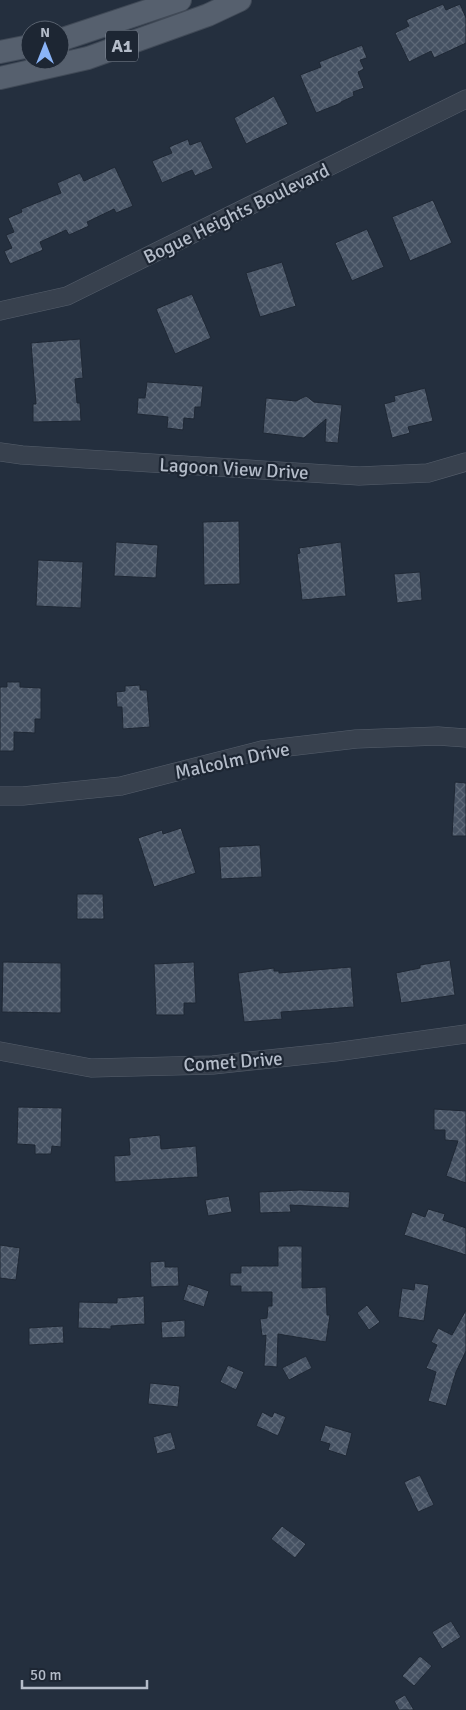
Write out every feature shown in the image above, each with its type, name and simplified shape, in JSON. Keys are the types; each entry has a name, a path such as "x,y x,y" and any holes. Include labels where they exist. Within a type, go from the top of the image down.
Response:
{"main road":[{"name":"A1","path":"70,37 180,0"},
{"name":"A1","path":"0,78 88,58 208,15 240,0"},
{"path":"0,52 20,48"}],"street":[{"name":"Bogue Heights Boulevard","path":"0,311 67,296 466,99"},
{"name":"Lagoon View Drive","path":"0,452 22,455 359,476 428,472 466,462"},
{"name":"Malcolm Drive","path":"0,796 23,796 121,786 262,750 356,739 438,736 466,738"},
{"name":"Comet Drive","path":"0,1050 91,1068 213,1065 334,1052 466,1034"}],"building":[{"path":"443,4 446,10 460,4 466,18 466,43 434,58 431,51 409,62 395,33 409,26 406,20"},
{"path":"362,45 367,58 360,60 364,69 358,72 364,88 353,92 354,96 341,103 316,113 300,75 321,67 319,62"},
{"path":"274,96 288,124 246,144 234,118"},
{"path":"188,139 190,145 201,141 213,168 195,176 192,170 162,183 152,161 172,153 169,147"},
{"path":"115,167 133,206 116,213 114,209 87,222 89,226 69,235 66,230 40,242 43,250 10,264 4,251 12,248 6,235 14,232 8,218 22,212 21,209 61,193 57,183 80,173 84,181"},
{"path":"433,200 452,243 410,261 392,217"},
{"path":"367,229 384,267 352,281 335,243"},
{"path":"282,262 296,306 260,317 246,273"},
{"path":"192,294 211,338 175,354 156,309"},
{"path":"80,339 83,378 75,379 77,403 80,403 81,421 33,422 33,404 36,404 31,343"},
{"path":"147,382 203,386 201,407 195,407 194,419 184,418 183,430 167,428 168,417 137,414 138,398 145,398"},
{"path":"425,388 433,421 408,427 410,433 392,438 384,404 395,401 394,396"},
{"path":"306,396 314,402 342,405 338,443 325,442 326,419 304,438 263,433 266,398 296,401"},
{"path":"239,521 240,584 204,585 203,522"},
{"path":"116,542 158,545 156,578 114,576"},
{"path":"341,542 346,596 302,600 297,554 300,553 299,548"},
{"path":"38,560 83,562 81,608 36,606"},
{"path":"420,572 422,600 397,603 394,574"},
{"path":"7,682 20,682 20,687 41,688 41,719 35,719 35,733 14,732 14,751 0,751 0,687 7,687"},
{"path":"140,685 140,690 147,690 150,727 123,729 122,707 117,707 116,692 125,691 125,686"},
{"path":"455,782 466,783 466,836 452,836"},
{"path":"181,828 196,873 154,887 138,838 162,830 163,834"},
{"path":"260,845 262,877 221,879 219,847"},
{"path":"77,894 103,894 104,919 77,919"},
{"path":"450,960 455,995 401,1003 396,973 420,968 420,965"},
{"path":"3,962 61,963 61,1013 2,1012"},
{"path":"194,962 196,1003 184,1003 184,1015 156,1015 154,964"},
{"path":"351,967 354,1007 281,1012 282,1019 244,1022 238,973 274,968 274,971 279,971 279,973"},
{"path":"18,1107 62,1108 61,1147 52,1146 51,1154 35,1154 35,1145 17,1144"},
{"path":"434,1109 466,1111 466,1183 446,1176 458,1141 445,1140 445,1130 434,1130"},
{"path":"160,1135 161,1149 196,1146 198,1177 115,1182 114,1156 130,1155 129,1138"},
{"path":"300,1190 350,1192 349,1208 290,1205 291,1212 260,1213 259,1192"},
{"path":"229,1196 232,1212 208,1216 205,1200"},
{"path":"428,1209 445,1214 443,1220 466,1228 466,1255 404,1235 412,1212 425,1217"},
{"path":"0,1245 20,1248 16,1280 0,1278"},
{"path":"278,1246 302,1246 302,1288 326,1287 327,1315 330,1315 326,1342 278,1334 277,1367 264,1366 266,1335 262,1336 260,1319 267,1318 268,1306 272,1306 272,1292 241,1292 241,1286 230,1286 230,1273 241,1273 241,1266 278,1266"},
{"path":"165,1261 165,1267 178,1267 179,1286 151,1287 150,1262"},
{"path":"415,1283 429,1285 424,1321 398,1317 402,1288 414,1290"},
{"path":"188,1284 209,1291 204,1307 183,1300"},
{"path":"144,1296 145,1324 111,1326 111,1329 78,1328 79,1302 117,1303 117,1298"},
{"path":"367,1305 380,1322 369,1330 357,1313"},
{"path":"466,1310 466,1351 456,1372 446,1406 428,1401 436,1372 426,1368 437,1345 431,1342 438,1328 452,1335"},
{"path":"185,1320 185,1337 162,1338 161,1322"},
{"path":"63,1326 64,1343 29,1345 29,1328"},
{"path":"306,1356 312,1368 289,1380 282,1368"},
{"path":"228,1365 244,1372 236,1390 220,1382"},
{"path":"150,1383 180,1386 178,1407 148,1404"},
{"path":"262,1412 272,1417 274,1412 286,1417 278,1436 256,1426"},
{"path":"325,1425 352,1433 346,1456 328,1450 330,1444 320,1441"},
{"path":"171,1432 176,1449 157,1454 153,1437"},
{"path":"420,1475 434,1505 418,1512 404,1482"},
{"path":"282,1526 306,1544 295,1558 271,1539"},
{"path":"451,1621 461,1637 442,1649 432,1632"},
{"path":"420,1656 432,1666 414,1686 402,1676"},
{"path":"405,1695 414,1710 399,1710 394,1701"}]}
